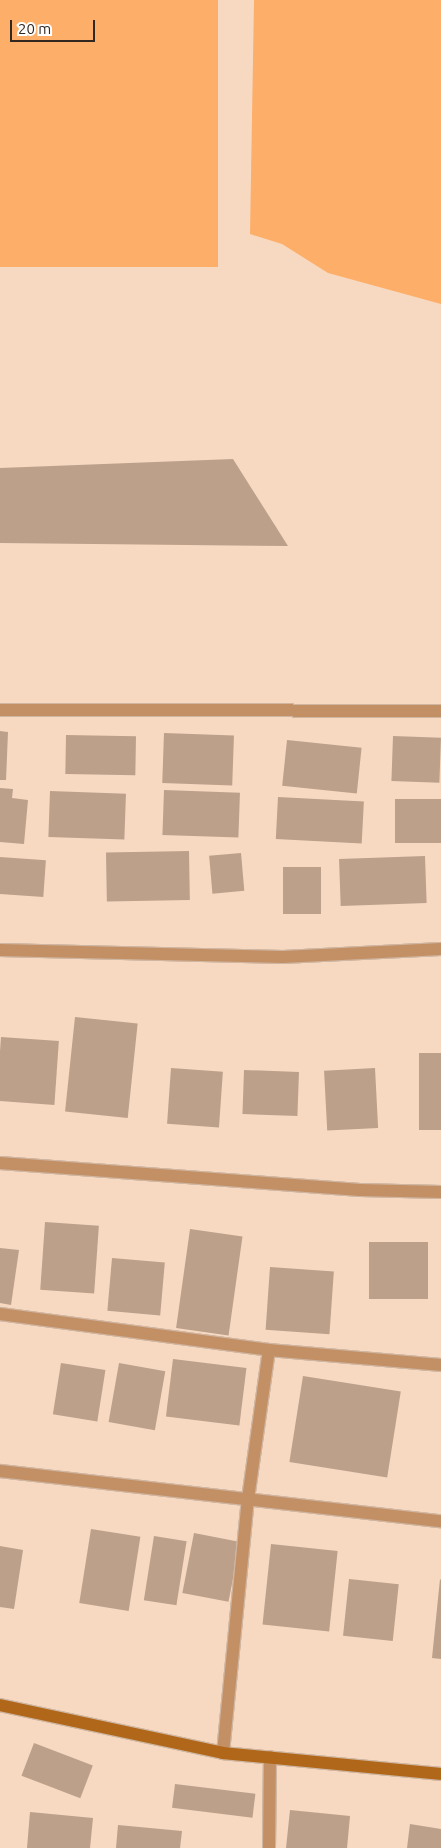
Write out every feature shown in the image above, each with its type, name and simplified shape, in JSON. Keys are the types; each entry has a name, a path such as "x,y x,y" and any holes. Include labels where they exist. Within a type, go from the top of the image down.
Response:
{"main road":[{"path":"0,1705 223,1753 441,1774"}],"street":[{"path":"0,710 441,711"},
{"path":"0,950 283,957 441,949"},
{"path":"0,1163 360,1190 441,1192"},
{"path":"0,1314 269,1350 441,1365"},
{"path":"223,1753 248,1499 269,1350"},
{"path":"0,1471 441,1521"},
{"path":"269,1848 270,1757"}],"shaded area":[{"path":"0,0 218,0 218,267 0,267"},
{"path":"254,0 441,0 441,304 328,273 282,244 250,234"}],"building":[{"path":"233,459 288,546 0,543 0,468"},
{"path":"0,731 8,732 6,780 0,780"},
{"path":"164,733 234,735 232,785 162,783"},
{"path":"66,735 136,736 135,775 65,774"},
{"path":"393,736 441,738 439,783 391,781"},
{"path":"287,740 362,748 357,794 282,786"},
{"path":"0,788 13,789 12,798 28,800 24,844 0,842"},
{"path":"164,790 240,793 238,838 162,835"},
{"path":"50,791 126,794 124,840 48,837"},
{"path":"278,797 364,802 362,843 276,839"},
{"path":"395,799 441,799 441,843 395,843"},
{"path":"189,851 190,900 107,901 106,852"},
{"path":"241,853 244,891 212,894 209,856"},
{"path":"425,856 427,903 341,906 339,859"},
{"path":"0,857 46,860 43,897 0,894"},
{"path":"283,867 321,867 321,914 283,914"},
{"path":"75,1017 138,1024 128,1118 65,1111"},
{"path":"1,1037 59,1041 54,1105 0,1101"},
{"path":"419,1053 441,1053 441,1130 419,1130"},
{"path":"171,1068 223,1072 219,1127 167,1124"},
{"path":"375,1068 378,1128 327,1131 324,1071"},
{"path":"244,1070 299,1072 297,1116 242,1114"},
{"path":"45,1222 99,1226 94,1294 40,1290"},
{"path":"190,1229 242,1236 229,1335 176,1328"},
{"path":"369,1242 428,1242 428,1299 369,1299"},
{"path":"0,1248 19,1250 11,1305 0,1303"},
{"path":"112,1258 165,1263 160,1315 107,1311"},
{"path":"270,1267 334,1271 329,1334 266,1330"},
{"path":"173,1359 246,1368 239,1426 166,1417"},
{"path":"61,1363 105,1370 97,1421 53,1414"},
{"path":"119,1363 165,1371 155,1430 109,1422"},
{"path":"303,1376 401,1391 387,1477 289,1462"},
{"path":"91,1529 140,1537 129,1611 79,1603"},
{"path":"194,1533 240,1542 228,1602 182,1593"},
{"path":"154,1536 187,1541 176,1605 144,1600"},
{"path":"271,1544 338,1551 329,1632 263,1625"},
{"path":"0,1546 23,1550 14,1609 0,1607"},
{"path":"349,1579 399,1584 393,1641 343,1636"},
{"path":"441,1580 441,1659 432,1658"},
{"path":"34,1743 93,1766 80,1798 21,1776"},
{"path":"175,1784 255,1794 252,1818 172,1808"},
{"path":"290,1810 350,1816 347,1848 286,1848"},
{"path":"30,1812 93,1818 90,1848 27,1848"},
{"path":"410,1824 441,1829 441,1848 407,1848"},
{"path":"118,1825 182,1831 180,1848 116,1848"}]}
